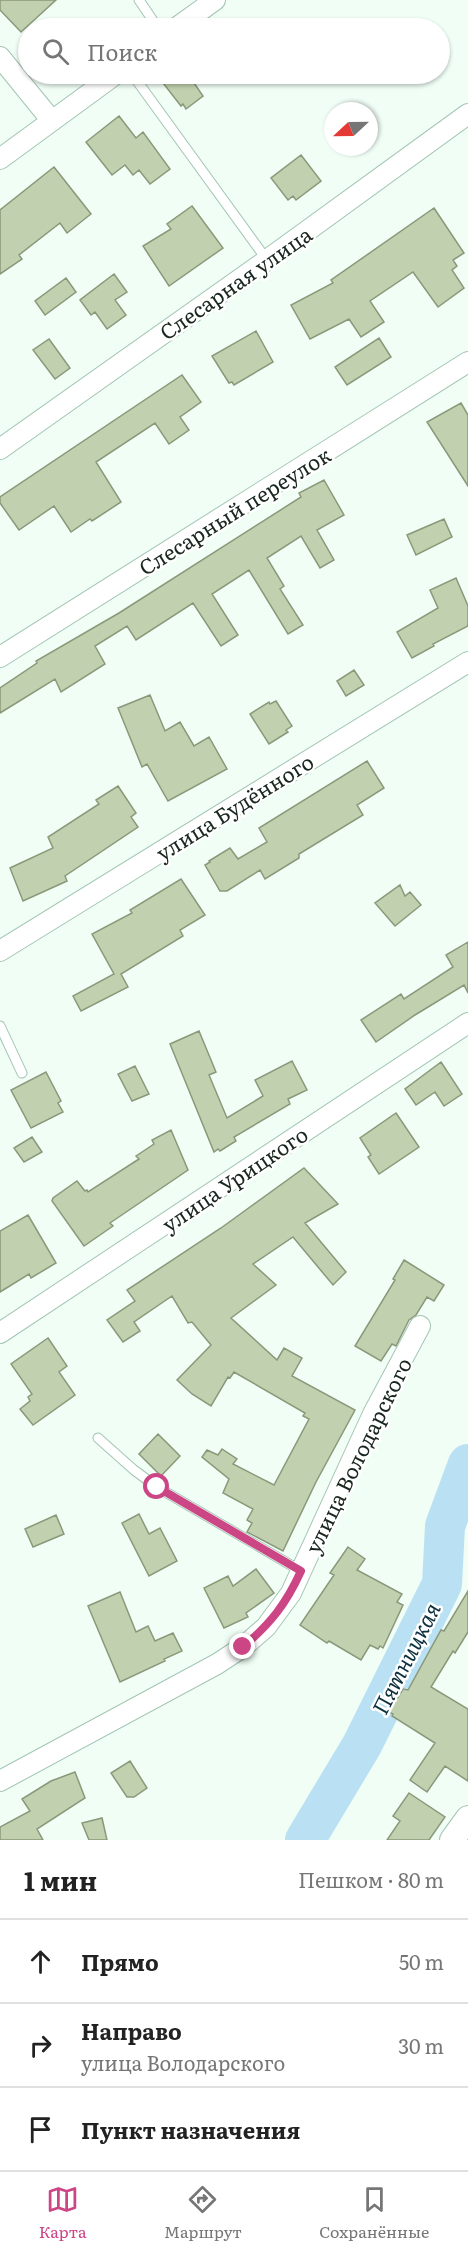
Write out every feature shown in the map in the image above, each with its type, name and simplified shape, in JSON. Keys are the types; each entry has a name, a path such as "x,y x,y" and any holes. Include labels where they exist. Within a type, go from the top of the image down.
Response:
{"street":[{"path":"190,18 214,0"},
{"path":"0,57 18,79"},
{"path":"22,84 52,121"},
{"path":"0,159 102,84"},
{"name":"Слесарная улица","path":"0,449 468,114"},
{"name":"Слесарный переулок","path":"0,657 468,362"},
{"name":"улица Будённого","path":"0,951 468,662"},
{"name":"улица Урицкого","path":"0,1333 468,1023"},
{"name":"улица Володарского","path":"0,1781 170,1691 243,1647 266,1627 280,1611 301,1571 373,1414 420,1326"},
{"path":"452,1840 468,1818"}],"lane":[{"path":"139,0 151,18"},
{"path":"139,84 267,260"},
{"path":"0,1026 22,1073"},
{"path":"98,1438 157,1487 301,1571"}],"building":[{"path":"0,0 56,0 36,18 18,18 18,29 0,10"},
{"path":"164,84 195,84 203,96 186,109 183,104 181,106"},
{"path":"119,116 136,138 143,132 170,169 150,184 139,170 133,175 125,165 112,175 86,142"},
{"path":"301,155 321,181 296,200 293,196 288,200 271,178"},
{"path":"54,167 91,214 67,233 60,223 19,255 22,259 0,274 0,210"},
{"path":"192,206 223,248 169,286 143,246 171,229 167,224"},
{"path":"434,208 464,253 453,260 457,266 452,270 464,288 438,307 413,272 370,301 384,322 361,337 349,319 310,339 291,305 333,283 331,280"},
{"path":"114,274 127,292 115,300 126,315 107,329 95,312 91,315 80,300"},
{"path":"66,278 76,292 45,315 35,301"},
{"path":"256,331 273,362 234,385 232,382 229,383 212,356"},
{"path":"379,338 391,357 347,385 335,367"},
{"path":"49,339 70,368 55,379 33,350"},
{"path":"182,375 201,402 180,417 189,430 169,444 155,423 96,462 121,502 71,532 54,506 19,530 0,503 0,497"},
{"path":"461,403 468,415 468,486 427,422"},
{"path":"324,480 344,515 317,530 334,560 320,568 301,536 267,558 284,586 280,589 303,625 288,634 249,570 212,594 238,635 221,646 193,603 136,640 127,626 95,646 105,664 61,692 55,679 0,713 0,688 37,663 36,661 119,613 301,497 299,493"},
{"path":"444,519 452,537 416,555 407,535"},
{"path":"456,578 468,606 468,626 412,658 397,632 438,608 430,590"},
{"path":"354,670 364,685 346,696 337,681"},
{"path":"150,695 165,731 180,722 194,746 209,737 227,769 168,801 147,764 142,767 118,708"},
{"path":"276,701 292,726 286,730 288,732 269,744 250,714 269,702 270,704"},
{"path":"367,761 384,788 357,805 363,815 299,854 299,858 265,879 260,870 227,891 220,891 205,865 209,861 230,848 238,859 267,842 259,828"},
{"path":"118,786 136,813 131,817 138,827 65,876 67,881 23,901 10,868 53,848 48,837 99,804 96,800"},
{"path":"181,879 205,915 180,930 183,936 121,974 128,987 81,1011 73,996 114,974 92,934 132,913 130,910"},
{"path":"400,885 405,896 410,892 421,905 395,926 375,903"},
{"path":"468,942 468,993 464,985 376,1042 361,1020 401,994 404,999 453,967 446,955"},
{"path":"199,1031 216,1072 209,1075 227,1118 263,1096 255,1080 292,1061 307,1090 288,1099 290,1104 234,1137 236,1141 214,1152 170,1044"},
{"path":"441,1062 462,1094 444,1106 435,1092 416,1105 405,1089"},
{"path":"135,1066 149,1094 132,1101 118,1074"},
{"path":"46,1072 61,1101 58,1103 63,1112 31,1128 11,1090"},
{"path":"396,1113 419,1147 379,1174 360,1138"},
{"path":"171,1130 188,1170 110,1223 113,1226 84,1246 52,1201 53,1198 77,1181 88,1192 139,1159 136,1156 154,1144 152,1140"},
{"path":"32,1137 42,1152 24,1162 14,1148"},
{"path":"304,1168 338,1204 305,1223 346,1272 333,1285 293,1237 253,1264 276,1285 231,1318 277,1360 284,1348 302,1358 292,1376 355,1410 316,1482 283,1551 247,1532 252,1523 247,1520 253,1509 223,1493 229,1479 202,1457 207,1450 218,1455 222,1449 237,1459 233,1464 274,1485 309,1419 303,1416 305,1413 234,1372 230,1378 228,1377 211,1406 192,1394 177,1380 211,1345 192,1322 188,1323 172,1296 134,1322 140,1331 123,1342 107,1320 135,1301 127,1290 221,1228"},
{"path":"28,1215 56,1263 31,1278 29,1274 0,1292 0,1231"},
{"path":"404,1260 444,1285 434,1301 427,1297 416,1315 409,1320 396,1346 392,1344 381,1361 355,1346 395,1280 393,1279"},
{"path":"48,1338 67,1366 59,1372 75,1395 33,1425 20,1409 30,1401 28,1397 32,1394 11,1364"},
{"path":"158,1434 180,1456 161,1476 139,1454"},
{"path":"139,1514 149,1534 160,1528 177,1561 149,1576 122,1523"},
{"path":"56,1515 64,1534 33,1547 25,1529"},
{"path":"348,1547 365,1559 357,1570 402,1594 397,1602 403,1605 383,1648 380,1646 378,1649 370,1645 361,1660 329,1641 327,1643 300,1625 334,1575 330,1573"},
{"path":"256,1569 274,1593 246,1613 248,1617 224,1628 204,1588 228,1576 233,1586"},
{"path":"468,1591 468,1632 455,1653 453,1651 431,1687 468,1709 468,1781 445,1766 427,1792 410,1780 435,1743 389,1712 403,1689 408,1690 441,1630 444,1631"},
{"path":"120,1592 136,1632 148,1626 155,1641 173,1633 182,1651 120,1682 88,1606"},
{"path":"130,1761 147,1788 134,1797 127,1797 111,1773"},
{"path":"75,1772 85,1798 37,1829 43,1840 0,1840 0,1827 30,1811 22,1799 51,1781"},
{"path":"409,1793 445,1817 429,1840 387,1840 400,1821 393,1816"},
{"path":"102,1818 107,1840 89,1840 82,1823"}],"waterway":[{"name":"Пятницкая","path":"305,1840 362,1745 442,1584 445,1526 468,1464"}],"route":[{"path":"157,1487 301,1571 280,1611 243,1647"}]}
